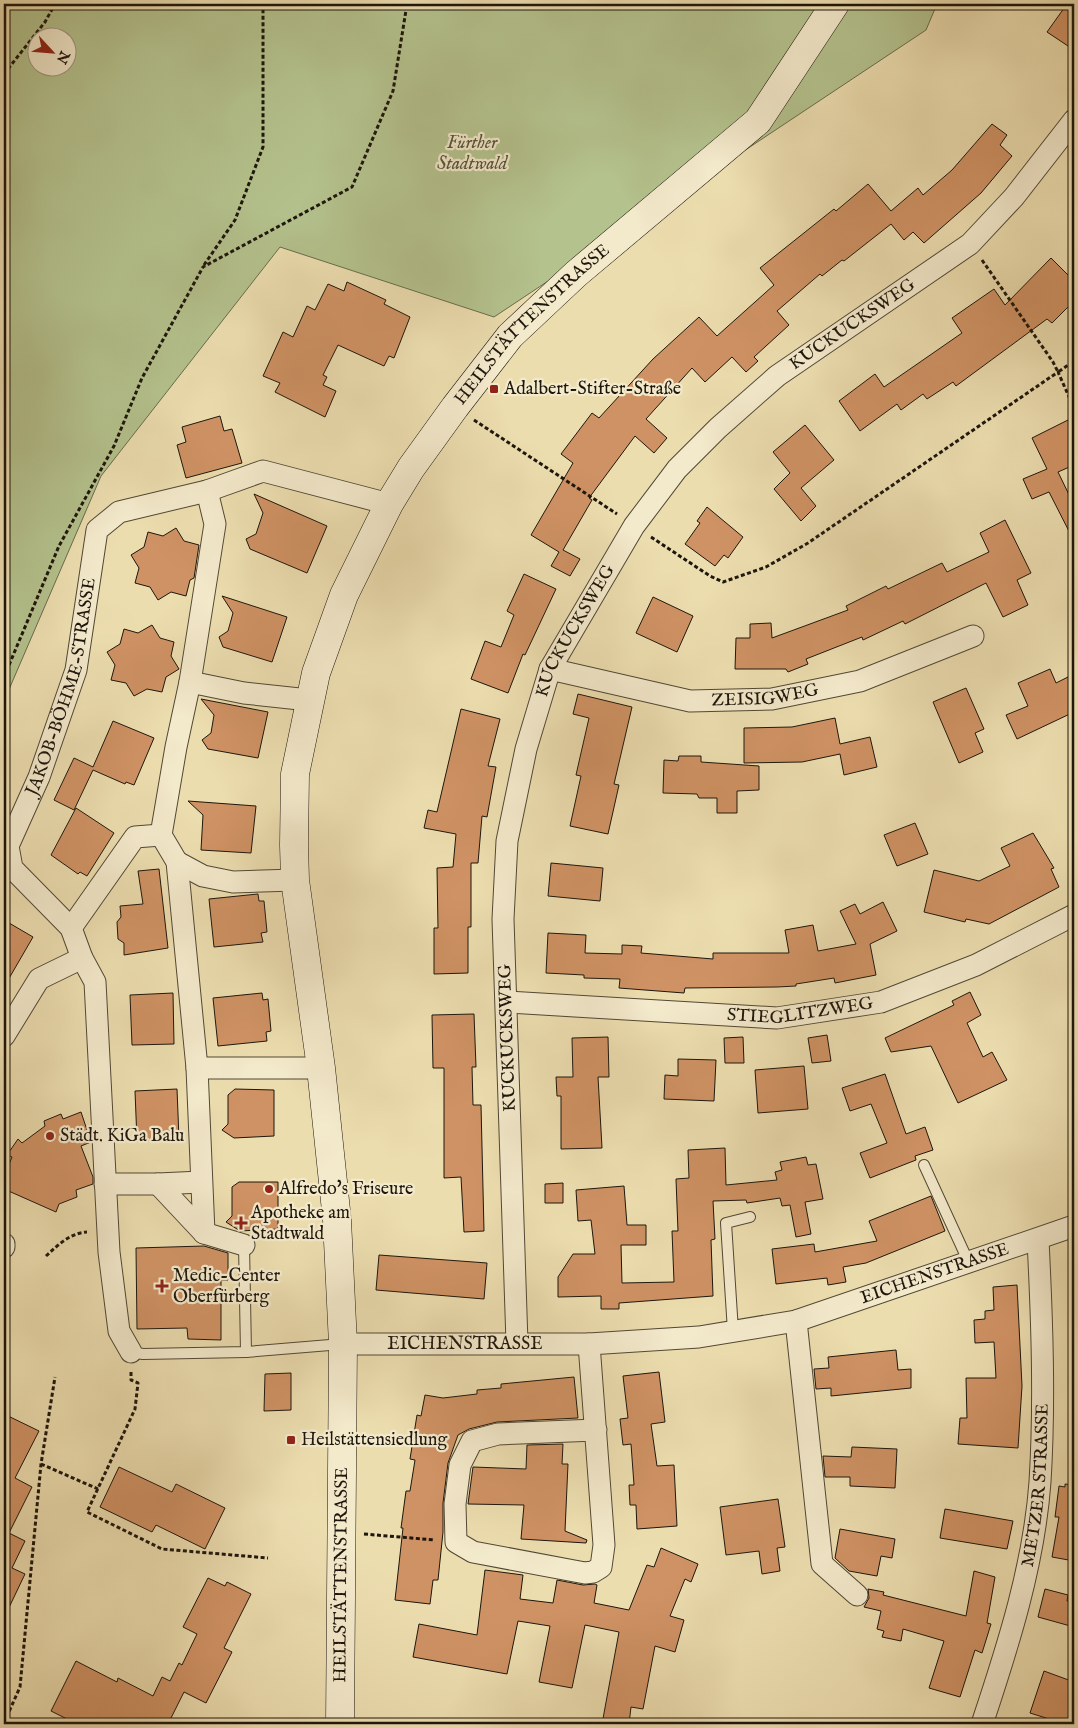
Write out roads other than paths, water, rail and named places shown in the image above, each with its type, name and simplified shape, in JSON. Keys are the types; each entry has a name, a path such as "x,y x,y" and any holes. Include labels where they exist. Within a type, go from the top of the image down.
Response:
{"street":[{"name":"HEILSTÄTTENSTRASSE","path":"340,1724 343,1344 338,1220 322,1068 295,880 295,774 309,700 344,594 389,504 411,468 455,407 510,336 556,292 758,121 835,4"},
{"name":"KUCKUCKSWEG","path":"517,1343 503,919 507,841 526,750 550,670 634,526 677,470 718,428 777,376 970,244 1014,197 1074,120"},
{"name":"JAKOB-BÖHME-STRASSE","path":"131,1352 119,1332 109,1252 95,982 82,958 71,928 12,868 8,846 39,777 76,670 97,530 119,512 207,491 263,470 389,504"},
{"path":"204,1233 197,1068 177,862 162,835 176,747 190,682 215,524 207,491"},
{"name":"ZEISIGWEG","path":"550,670 690,701 772,699 860,681 973,636"},
{"path":"190,682 244,693 309,700"},
{"path":"71,928 135,837 162,835"},
{"path":"177,862 204,876 233,882 295,880"},
{"name":"STIEGLITZWEG","path":"507,1002 777,1018 881,1002 976,965 1074,915"},
{"path":"4,1036 39,979 82,958"},
{"path":"197,1068 322,1068"},
{"path":"105,1184 201,1182"},
{"path":"158,1184 204,1233 244,1245"},
{"name":"EICHENSTRASSE","path":"343,1344 589,1344 699,1337 796,1321 1038,1240 1074,1226"},
{"name":"METZER STRASSE","path":"982,1724 1006,1652 1027,1568 1040,1482 1042,1325 1038,1240"},
{"path":"796,1321 822,1564 857,1595"},
{"path":"589,1344 596,1430 604,1545 601,1567 593,1572 585,1573 473,1552 456,1542 454,1504 460,1465 472,1441 498,1434 596,1430"}],"lane":[{"path":"924,1165 969,1263"},
{"path":"733,1331 726,1223 750,1217"},
{"path":"244,1245 246,1352"},
{"path":"131,1352 143,1354 246,1352 343,1344"}],"place":[{"name":"Adalbert-Stifter-Straße","path":"494,389"},
{"name":"Städt. KiGa Balu","path":"50,1136"},
{"name":"Alfredo's Friseure","path":"269,1189"},
{"name":"Apotheke am Stadtwald","path":"241,1223"},
{"name":"Medic-Center Oberfürberg","path":"162,1286"},
{"name":"Heilstättensiedlung","path":"291,1440"}],"park label":[{"name":"Fürther Stadtwald","path":"472,153"}]}
